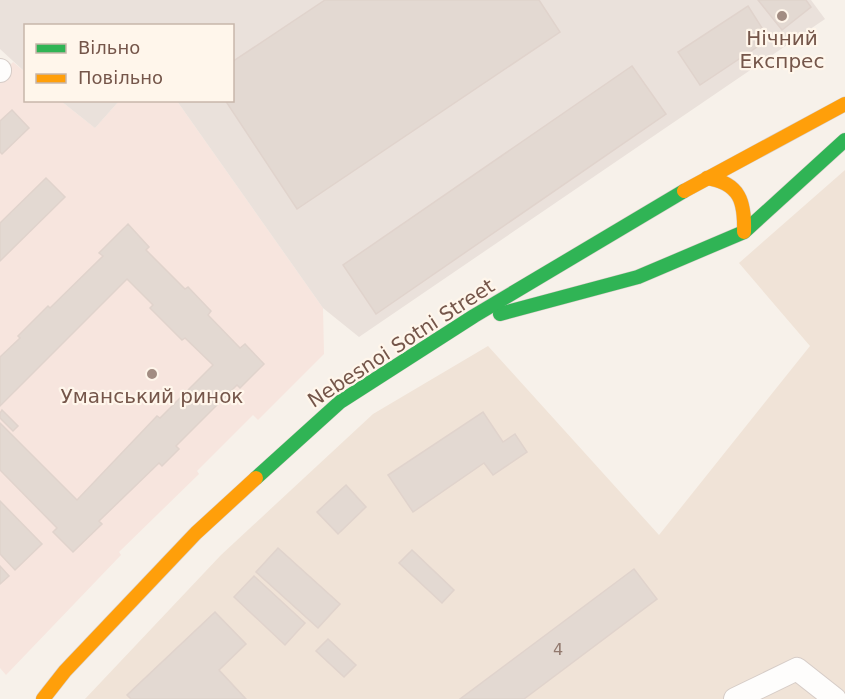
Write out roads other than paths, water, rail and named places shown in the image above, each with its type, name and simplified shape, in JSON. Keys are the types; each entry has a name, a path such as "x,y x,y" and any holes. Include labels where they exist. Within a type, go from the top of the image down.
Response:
{"main road":[{"name":"Nebesnoi Sotni Street","path":"43,699 65,671 196,533 340,402 461,324 707,178 845,105"},
{"path":"461,324 638,277 744,232 845,140"},
{"path":"707,178 728,184 740,197 746,213 744,232"}],"street":[{"path":"735,699 796,669 835,699"}],"place":[{"name":"Нічний Експрес","path":"782,16"},
{"name":"Уманський ринок","path":"152,374"}]}
